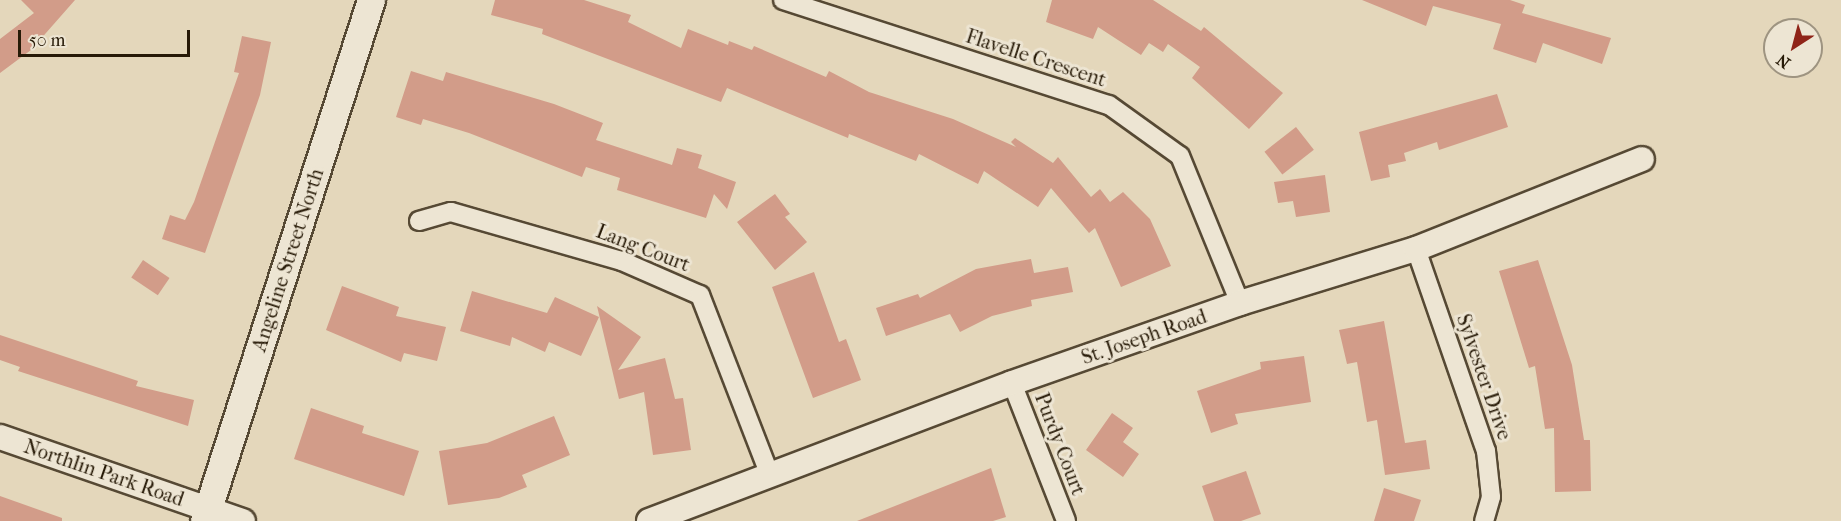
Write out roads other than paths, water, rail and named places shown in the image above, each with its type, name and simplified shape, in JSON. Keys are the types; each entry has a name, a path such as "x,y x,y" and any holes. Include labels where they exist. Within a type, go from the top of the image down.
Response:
{"main road":[{"name":"Angeline Street North","path":"206,516 371,0"}],"street":[{"name":"Flavelle Crescent","path":"783,0 1109,105 1180,156 1240,303"},
{"name":"St. Joseph Road","path":"649,521 769,473 1012,383 1240,303 1416,249 1642,159"},
{"name":"Lang Court","path":"419,221 451,212 622,261 700,295 769,473"},
{"name":"Sylvester Drive","path":"1416,249 1486,452 1491,497 1484,521"},
{"name":"Purdy Court","path":"1012,383 1066,521"},
{"name":"Northlin Park Road","path":"0,437 181,496 206,516"},
{"path":"206,516 243,521"}]}
